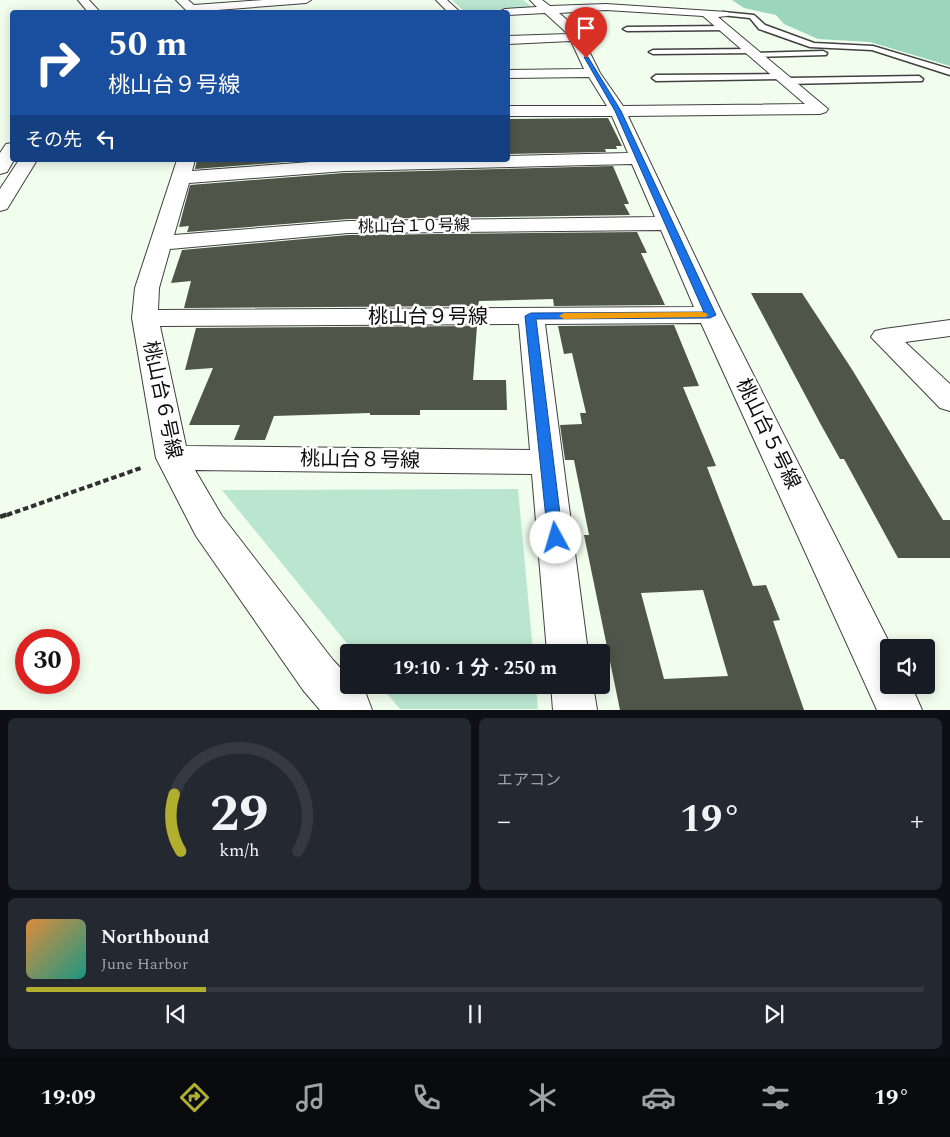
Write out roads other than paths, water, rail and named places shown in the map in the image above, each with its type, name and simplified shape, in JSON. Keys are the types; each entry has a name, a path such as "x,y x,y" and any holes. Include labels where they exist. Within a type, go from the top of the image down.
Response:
{"street":[{"path":"83,0 92,10"},
{"path":"181,0 191,9 306,0"},
{"path":"441,0 452,10"},
{"name":"桃山台５号線","path":"536,0 572,29 593,73 618,111 710,315 900,710"},
{"path":"510,12 606,7 706,13 724,21 753,53 820,109 510,111"},
{"path":"510,40 575,37"},
{"path":"510,74 593,73"},
{"path":"0,168 10,151"},
{"path":"510,161 639,158"},
{"path":"0,204 27,162"},
{"path":"183,169 471,162"},
{"name":"桃山台６号線","path":"183,169 147,288 145,318 172,458 209,526 318,675 350,710"},
{"name":"桃山台１０号線","path":"161,244 348,227 669,223"},
{"name":"桃山台９号線","path":"145,318 710,315"},
{"path":"531,316 567,644"},
{"path":"950,328 884,337 950,401"},
{"name":"桃山台８号線","path":"172,458 547,462"},
{"path":"573,694 575,710"}],"lane":[{"path":"627,29 724,21 752,16 762,27 813,45 873,48 950,72"},
{"path":"653,52 837,52"},
{"path":"656,78 918,78"}]}
